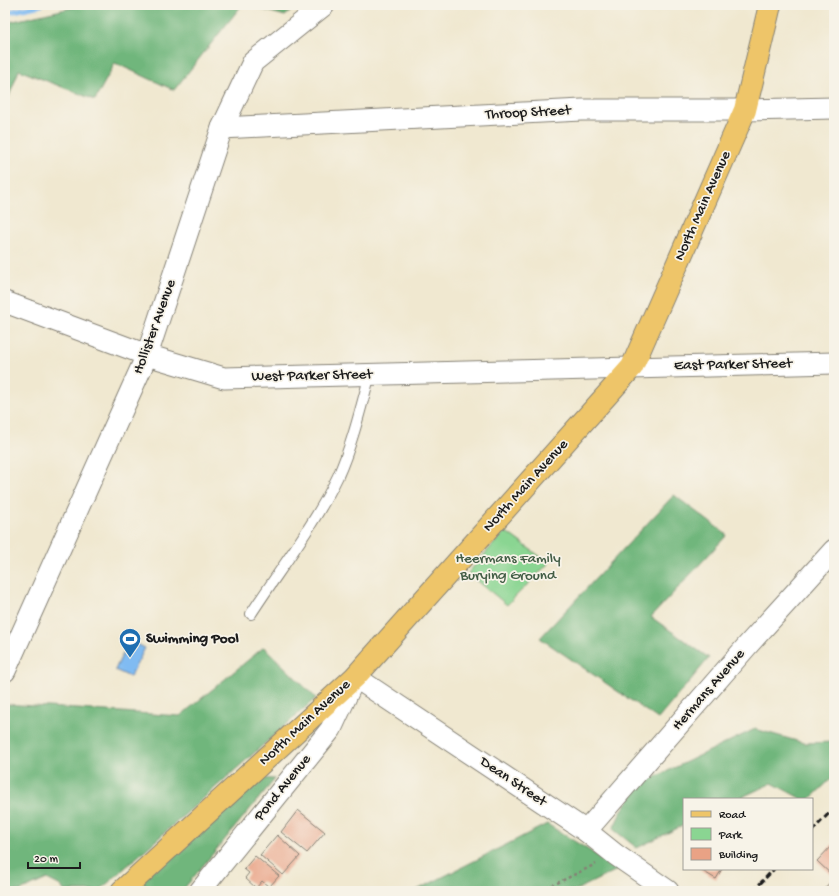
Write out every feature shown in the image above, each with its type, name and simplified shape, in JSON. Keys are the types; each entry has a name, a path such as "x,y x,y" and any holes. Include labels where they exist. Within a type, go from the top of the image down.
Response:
{"main road":[{"name":"North Main Avenue","path":"122,891 355,677 632,368 745,110 770,5"}],"street":[{"name":"Hollister Avenue","path":"5,671 147,356 222,128 253,62 324,5"},
{"name":"Throop Street","path":"222,128 582,110 745,110 834,108"},
{"name":"West Parker Street","path":"5,302 147,356 224,378 632,368"},
{"name":"East Parker Street","path":"632,368 834,363"},
{"name":"Hermans Avenue","path":"586,831 747,646 834,550"},
{"name":"Dean Street","path":"355,677 586,831 616,855 668,891"},
{"name":"Pond Avenue","path":"200,891 331,728 355,677"}],"lane":[{"path":"252,614 320,508 338,475 353,434 370,374"}],"path":[{"path":"541,891 616,855"}],"green space":[{"path":"242,5 174,90 115,63 95,100 19,70 5,107 5,23 79,6"},
{"path":"246,5 298,5 285,16"},
{"path":"674,495 727,535 651,617 709,658 658,719 540,638"},
{"name":"Heermans Family Burying Ground","path":"505,531 549,563 507,605 468,573"},
{"path":"264,647 316,698 99,891 64,891 61,886 47,879 20,891 5,891 5,704 180,716"},
{"path":"755,729 804,743 834,742 834,776 811,798 800,798 772,783 740,798 683,798 683,825 637,848 613,829 621,812 638,786"},
{"path":"255,778 275,779 182,891 127,891"},
{"path":"547,824 619,869 574,891 415,891"}],"water":[{"name":"Swimming Pool","path":"129,640 145,648 130,677 115,670"}],"building":[{"path":"298,810 325,832 307,853 281,832"},
{"path":"277,835 300,856 283,875 260,855"},
{"path":"834,843 834,877 817,861"},
{"path":"255,856 279,876 269,887 262,881 256,888 245,878 249,873 244,869"},
{"path":"701,870 721,870 716,879"},
{"path":"834,878 834,891 822,891"}],"waterway":[{"path":"5,13 41,5"}],"railway":[{"path":"813,830 834,808"},
{"path":"753,891 773,870"}],"place":[{"name":"Swimming Pool","path":"130,658"}]}
